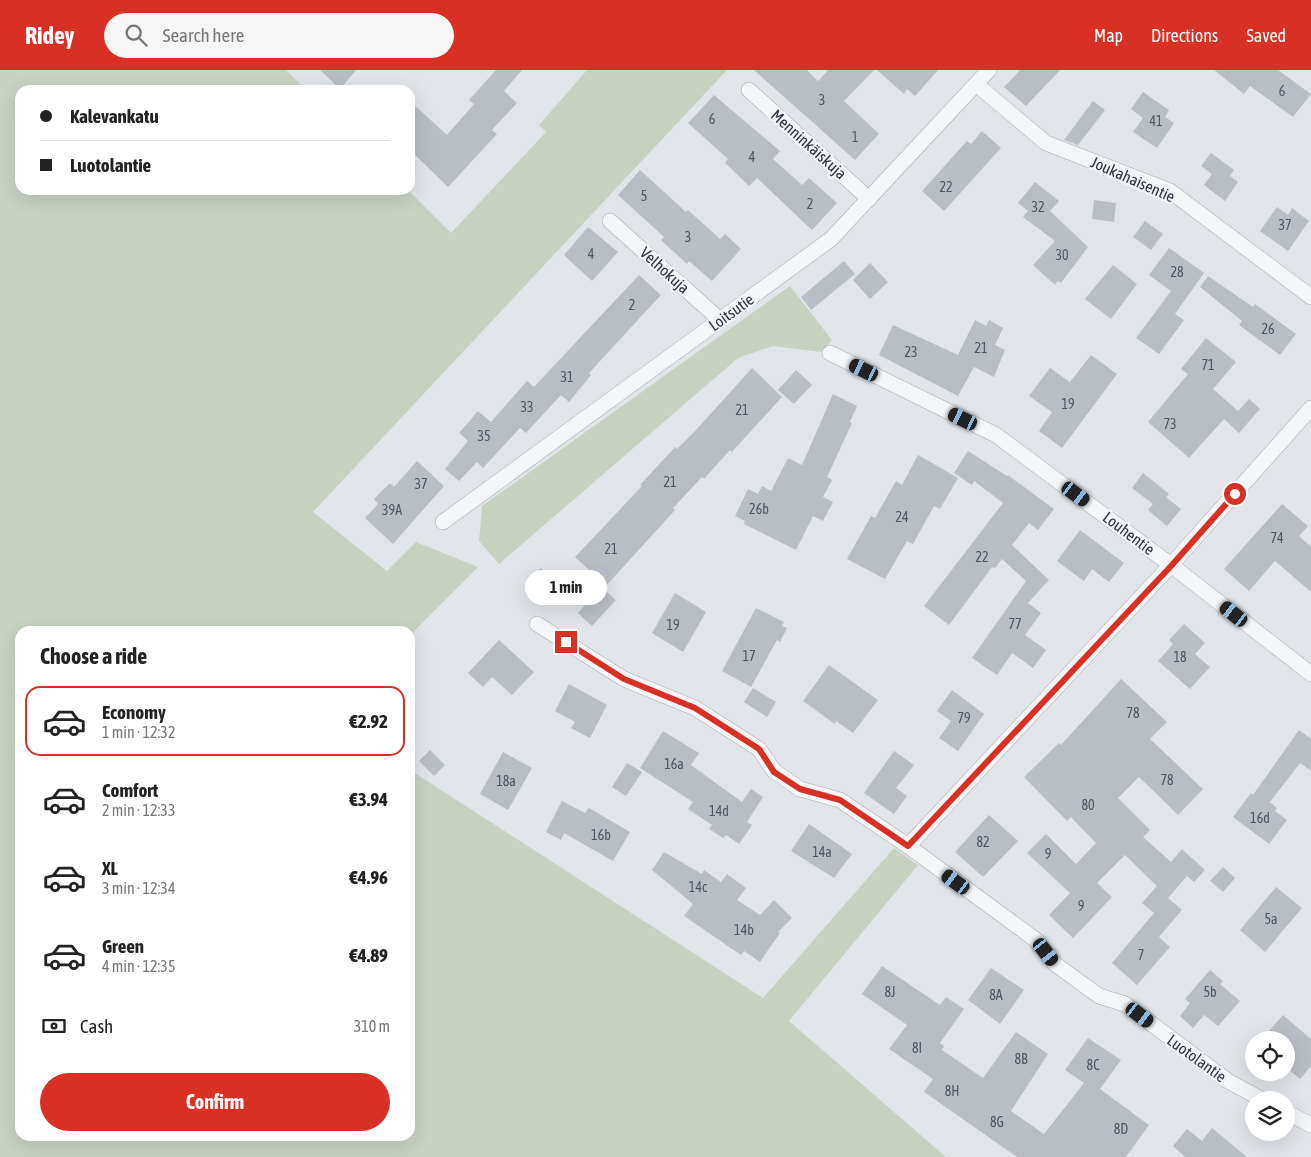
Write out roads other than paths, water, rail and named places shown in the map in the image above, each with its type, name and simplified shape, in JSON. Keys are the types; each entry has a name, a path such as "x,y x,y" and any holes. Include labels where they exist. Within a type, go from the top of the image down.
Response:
{"street":[{"name":"Loitsutie","path":"443,522 831,239 989,70"},
{"name":"Joukahaisentie","path":"976,84 1046,143 1170,191 1311,297"},
{"name":"Menninkäiskuja","path":"749,90 869,199"},
{"name":"Velhokuja","path":"610,221 720,320"},
{"name":"Louhentie","path":"830,353 996,435 1172,565 1311,674"},
{"path":"908,846 1172,565 1311,408"},
{"name":"Luotolantie","path":"537,624 624,679 695,708 759,749 774,772 800,789 840,800 908,846 1036,940 1055,964 1099,996 1125,1004 1228,1081 1246,1091"},
{"path":"1295,1117 1311,1125"}]}
